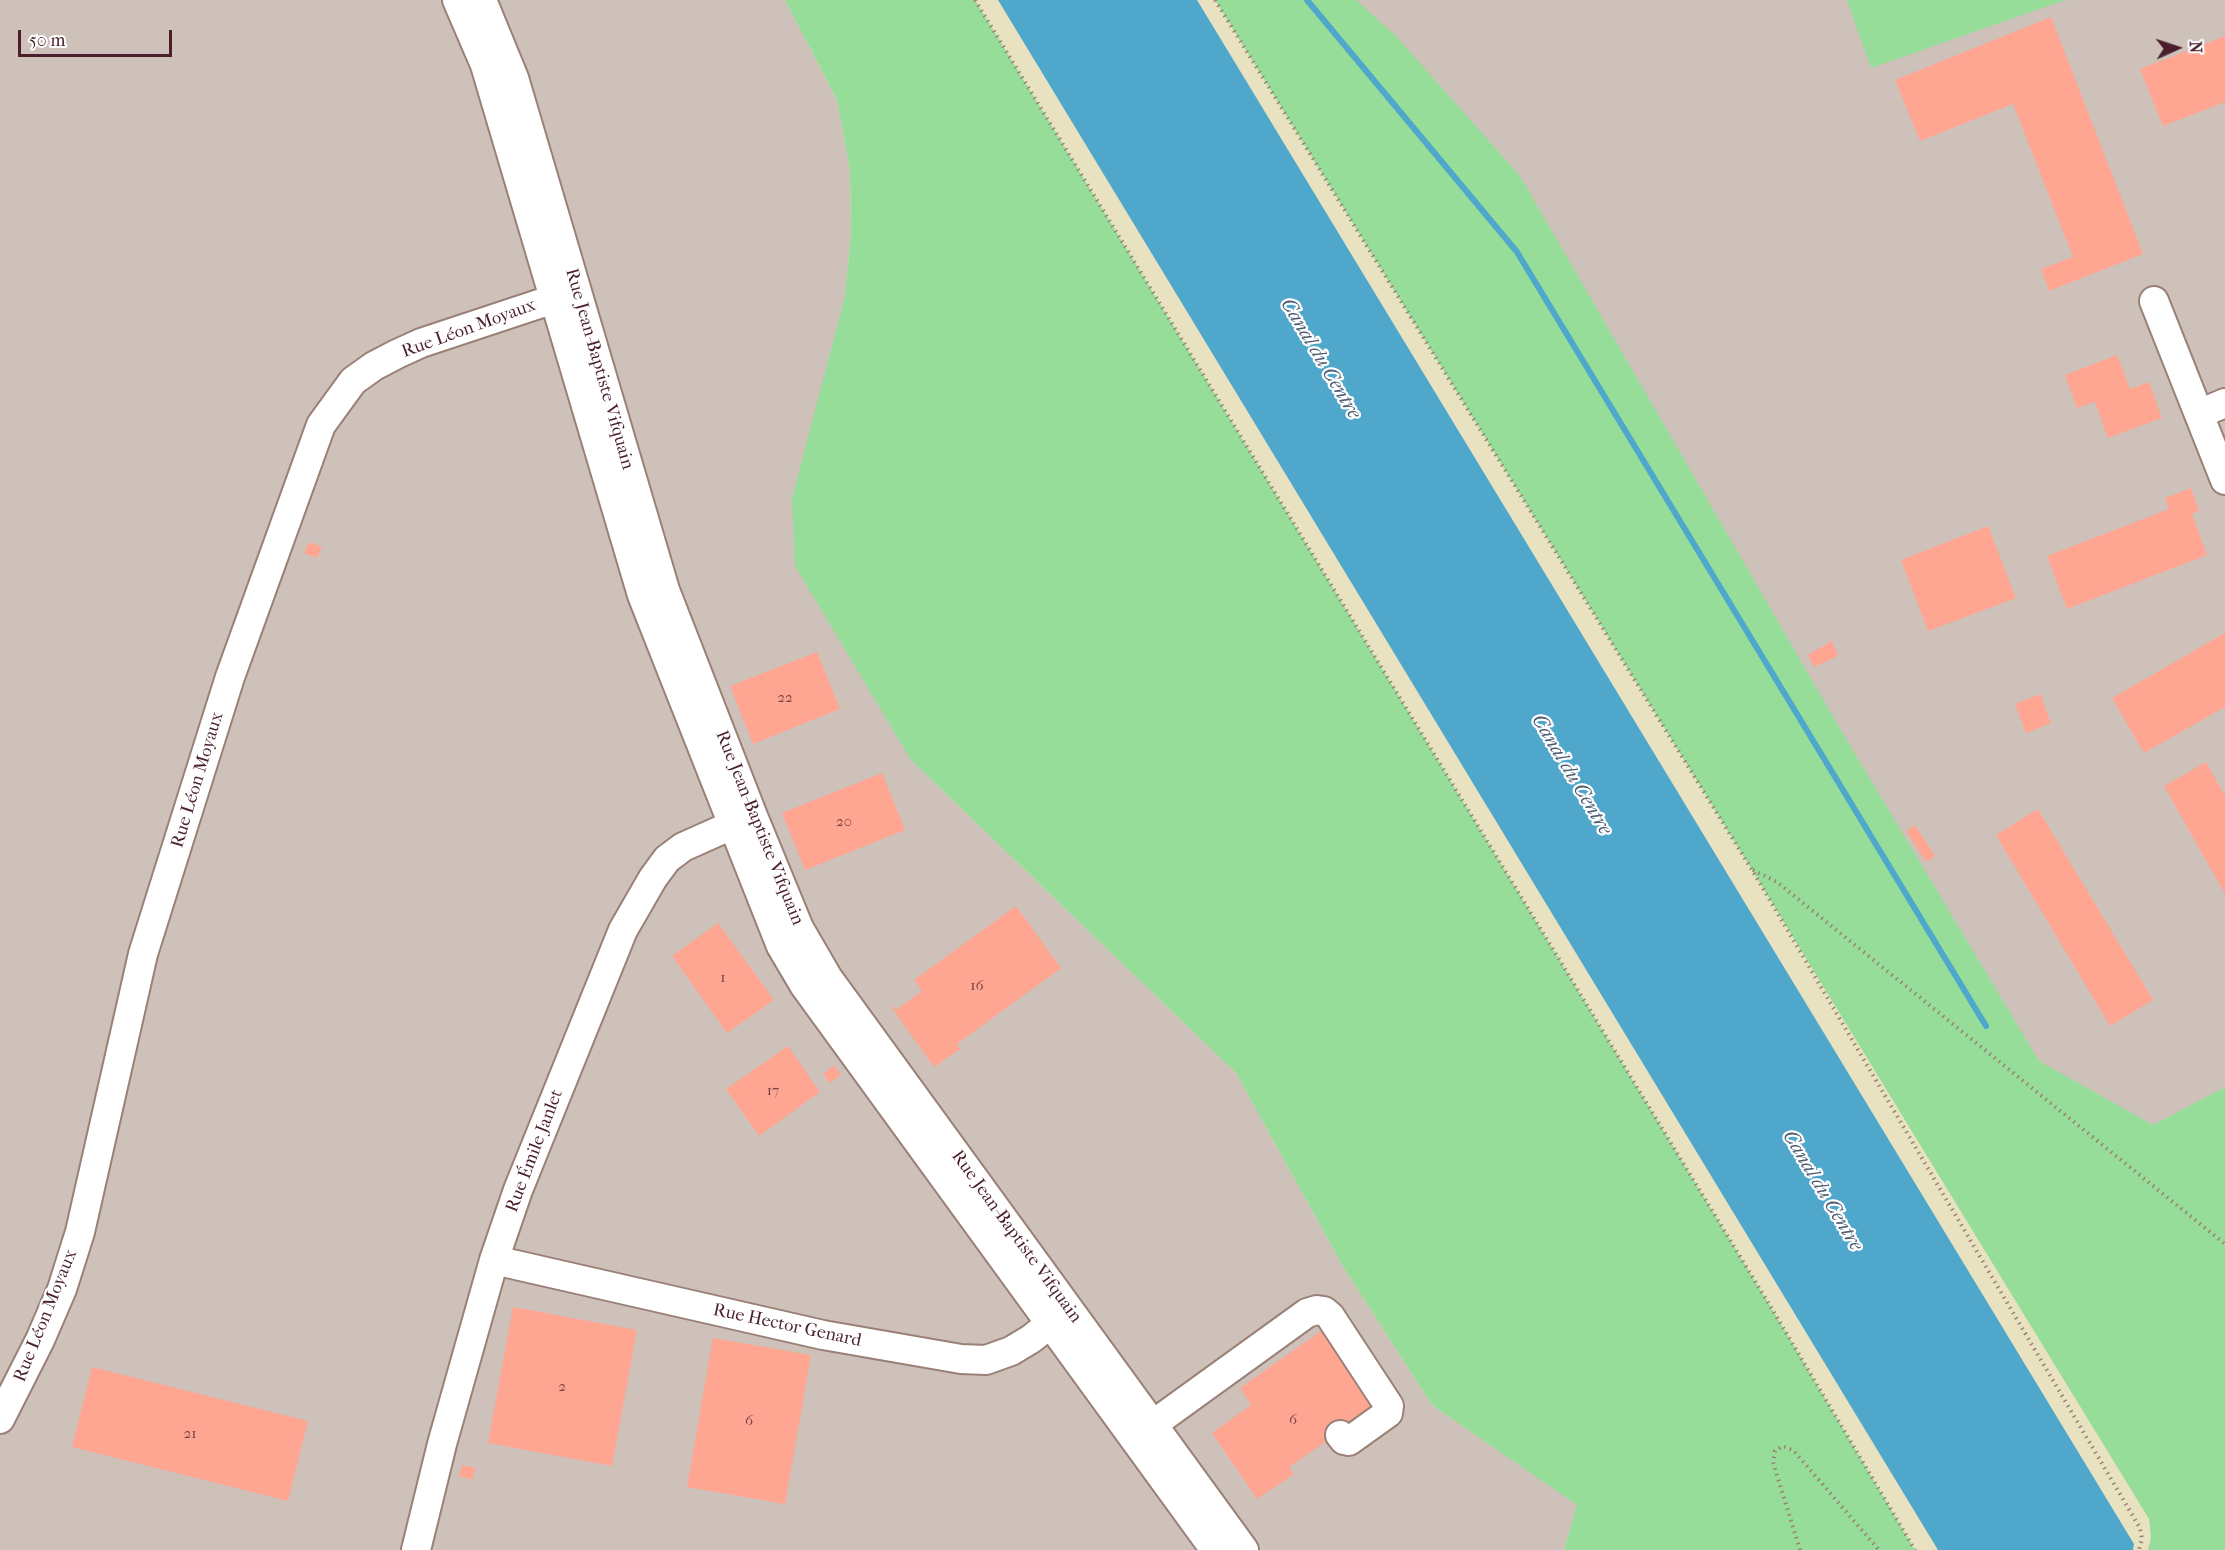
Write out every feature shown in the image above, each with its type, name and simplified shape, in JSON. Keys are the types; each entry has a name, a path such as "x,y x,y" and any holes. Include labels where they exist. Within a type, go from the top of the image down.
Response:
{"street":[{"name":"Rue Jean-Baptiste Vifquain","path":"457,0 485,66 565,296 742,821 828,978 1059,1316 1215,1550"},
{"name":"Rue Jean-Baptiste Vifquain","path":"482,0 514,78 565,296"},
{"name":"Rue Léon Moyaux","path":"0,1419 40,1340 62,1289 80,1232 143,954 230,677 321,425 353,381 374,366 421,343 565,296"},
{"path":"2154,301 2225,480"},
{"path":"2199,414 2225,403"},
{"name":"Rue Émile Janlet","path":"416,1550 442,1444 494,1260 518,1191 623,930 653,878 667,860 683,847 742,821"},
{"name":"Rue Hector Genard","path":"494,1260 823,1335 961,1359 986,1360 1011,1351 1059,1316"},
{"path":"1152,1425 1307,1313 1317,1310 1324,1311 1330,1316 1389,1406 1388,1413 1349,1441 1344,1440 1340,1435"},
{"name":"Rue Jean-Baptiste Vifquain","path":"1059,1316 1152,1425 1244,1550"}],"path":[{"path":"975,0 1772,1309 1916,1550"},
{"path":"1215,0 1752,870 2140,1528 2142,1539 2139,1550"},
{"path":"1752,870 1777,882 2225,1244"},
{"path":"1800,1550 1773,1462 1775,1451 1783,1446 1794,1451 1879,1550"}],"shaded area":[{"path":"0,0 785,0 837,100 850,170 851,233 845,296 825,380 911,760 1236,1073 1344,1268 1432,1405 1578,1505 1564,1550 0,1550"},
{"path":"1232,0 2225,0 2225,1382"}],"green space":[{"path":"785,0 975,0 1772,1309 1915,1550 1564,1550 1577,1505 1432,1405 1344,1268 1236,1073 911,760 795,566 792,499 845,296 851,233 850,170 837,100"},
{"path":"1215,0 1356,0 1395,35 1520,176 1842,732 2039,1061 2153,1125 2225,1087 2225,1550 2148,1550 2151,1538 2149,1519"},
{"path":"1847,0 2065,0 1871,68"}],"water":[{"name":"Canal du Centre","path":"998,0 1197,0 2134,1544 2133,1550 1938,1550"}],"building":[{"path":"2051,17 2143,254 2049,291 2041,269 2073,257 2013,104 1920,141 1895,80"},
{"path":"2225,36 2225,102 2163,126 2140,69"},
{"path":"2117,355 2130,389 2149,382 2162,418 2108,438 2095,402 2077,408 2065,375"},
{"path":"2191,488 2199,511 2192,514 2207,555 2067,609 2047,556 2169,509 2165,498"},
{"path":"1988,526 2016,598 1928,631 1901,560"},
{"path":"309,542 322,547 317,558 304,553"},
{"path":"2225,633 2225,707 2144,753 2112,698"},
{"path":"1832,641 1838,656 1814,667 1808,655"},
{"path":"817,652 840,709 753,744 730,686"},
{"path":"2040,694 2051,723 2026,733 2015,704"},
{"path":"2206,762 2225,796 2225,894 2164,786"},
{"path":"882,773 905,830 805,870 782,813"},
{"path":"2038,809 2153,1000 2110,1026 1996,835"},
{"path":"1915,825 1935,856 1926,862 1906,831"},
{"path":"1016,906 1061,968 957,1044 960,1049 934,1067 891,1007 893,1006 896,1010 922,991 914,980"},
{"path":"718,923 774,1000 727,1033 672,956"},
{"path":"788,1046 820,1092 759,1136 726,1089"},
{"path":"834,1065 841,1075 830,1083 823,1074"},
{"path":"513,1307 637,1330 612,1466 488,1443"},
{"path":"1321,1331 1374,1408 1289,1467 1294,1474 1257,1499 1212,1433 1251,1405 1240,1388"},
{"path":"713,1338 811,1355 785,1504 687,1487"},
{"path":"92,1367 308,1421 288,1501 72,1447"},
{"path":"462,1465 476,1468 472,1480 459,1476"}],"waterway":[{"path":"1307,0 1517,252 1986,1026"}]}
